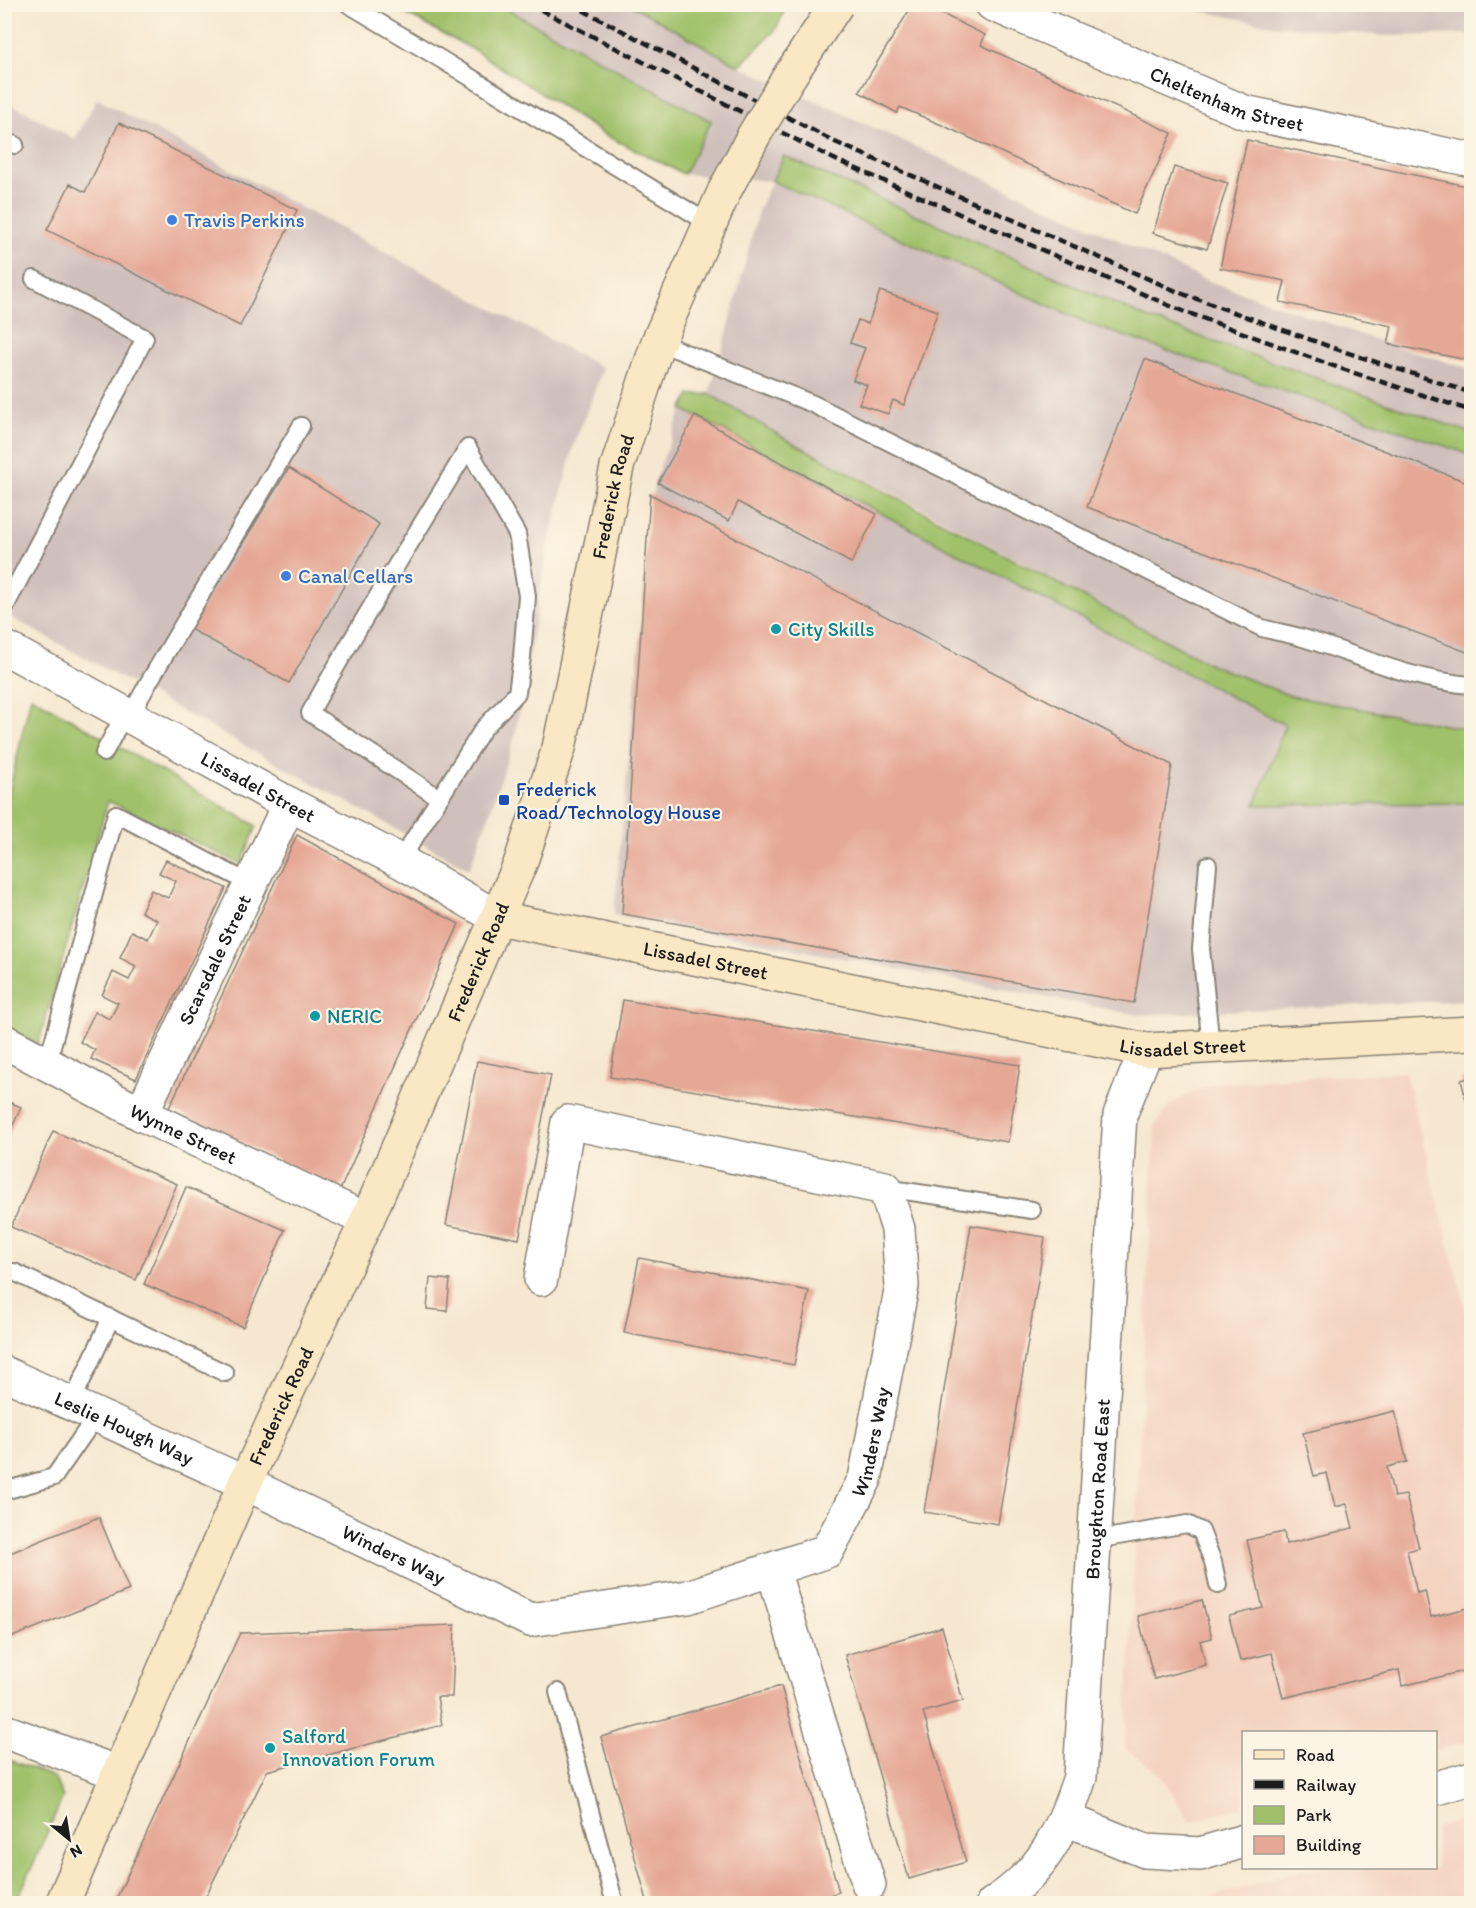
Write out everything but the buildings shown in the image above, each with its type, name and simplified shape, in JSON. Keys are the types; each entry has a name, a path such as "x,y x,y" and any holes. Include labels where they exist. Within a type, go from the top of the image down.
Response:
{"main road":[{"name":"Frederick Road","path":"62,1904 245,1483 367,1220 520,864 559,748 617,467 658,342 724,192 754,135 837,4"},
{"name":"Lissadel Street","path":"498,918 1146,1050 1472,1033"}],"street":[{"name":"Cheltenham Street","path":"992,4 1244,112 1472,160"},
{"name":"Lissadel Street","path":"4,647 289,804 400,861 498,918"},
{"name":"Scarsdale Street","path":"141,1114 289,804"},
{"name":"Wynne Street","path":"4,1041 141,1114 367,1220"},
{"name":"Broughton Road East","path":"993,1904 1008,1894 1033,1871 1044,1857 1066,1819 1080,1777 1120,1115 1146,1050"},
{"path":"541,1279 568,1122 885,1188"},
{"name":"Winders Way","path":"245,1483 530,1620 688,1597 827,1551 865,1479 902,1286 898,1229 885,1188"},
{"name":"Leslie Hough Way","path":"4,1373 245,1483"},
{"path":"773,1570 869,1885"},
{"path":"4,1731 118,1773"},
{"path":"1437,1788 1472,1778"},
{"path":"1066,1819 1145,1851 1200,1854 1242,1843"}],"lane":[{"path":"348,4 710,224"},
{"path":"4,609 145,338 34,279"},
{"path":"658,342 813,404 1262,628 1400,670 1453,683 1472,685"},
{"path":"104,753 301,426"},
{"path":"400,861 440,798 483,729 517,693 527,596 517,534 468,448 348,643 310,713 440,798"},
{"path":"48,1064 116,814 251,884"},
{"path":"1208,865 1201,949 1211,1047"},
{"path":"885,1188 1032,1209"},
{"path":"14,1272 225,1372"},
{"path":"4,1491 54,1477 84,1409 111,1318"},
{"path":"1095,1540 1187,1524 1201,1531 1213,1562 1218,1585"},
{"path":"558,1692 615,1904"}],"shaded area":[{"path":"389,5 787,5 776,29 739,66 1206,280 1388,344 1471,369 1471,728 1291,696 1212,665 899,496 786,439 709,394 759,208 772,181 684,174 474,50"},
{"path":"1169,5 1471,5 1471,34 1385,36 1272,25"},
{"path":"97,99 603,368 573,448 547,550 515,736 469,869 5,614 4,100 75,139"},
{"path":"682,409 1285,725 1256,805 1471,803 1471,1000 1138,1015 614,914 654,483"},
{"path":"1405,1072 1471,1331 1471,1741 1437,1751 1437,1731 1242,1731 1242,1807 1190,1822 1160,1774 1125,1749 1155,1125 1170,1105 1192,1092 1216,1083"},
{"path":"1471,1817 1471,1903 1192,1903 1305,1869 1437,1869 1437,1828"}],"green space":[{"path":"389,5 499,5 711,121 684,174 605,135 474,50"},
{"path":"631,5 787,5 776,29 739,66"},
{"path":"784,156 1145,317 1471,433 1471,455 1092,325 772,181"},
{"path":"709,394 786,439 1212,665 1291,696 1471,728 1471,803 1255,805 1285,725 682,409 690,395"},
{"path":"31,696 257,826 241,864 108,801 38,1045 5,1027 5,809"},
{"path":"4,1758 54,1777 63,1797 16,1903 5,1903"}],"railway":[{"path":"529,4 836,160 1175,308 1339,368 1472,411"},
{"path":"571,4 835,142 1183,294 1342,351 1472,393"}],"place":[{"name":"Travis Perkins","path":"172,220"},
{"name":"Canal Cellars","path":"286,576"},
{"name":"City Skills","path":"776,629"},
{"name":"Frederick Road/Technology House","path":"504,800"},
{"name":"NERIC","path":"315,1016"},
{"name":"Salford Innovation Forum","path":"270,1748"}]}
